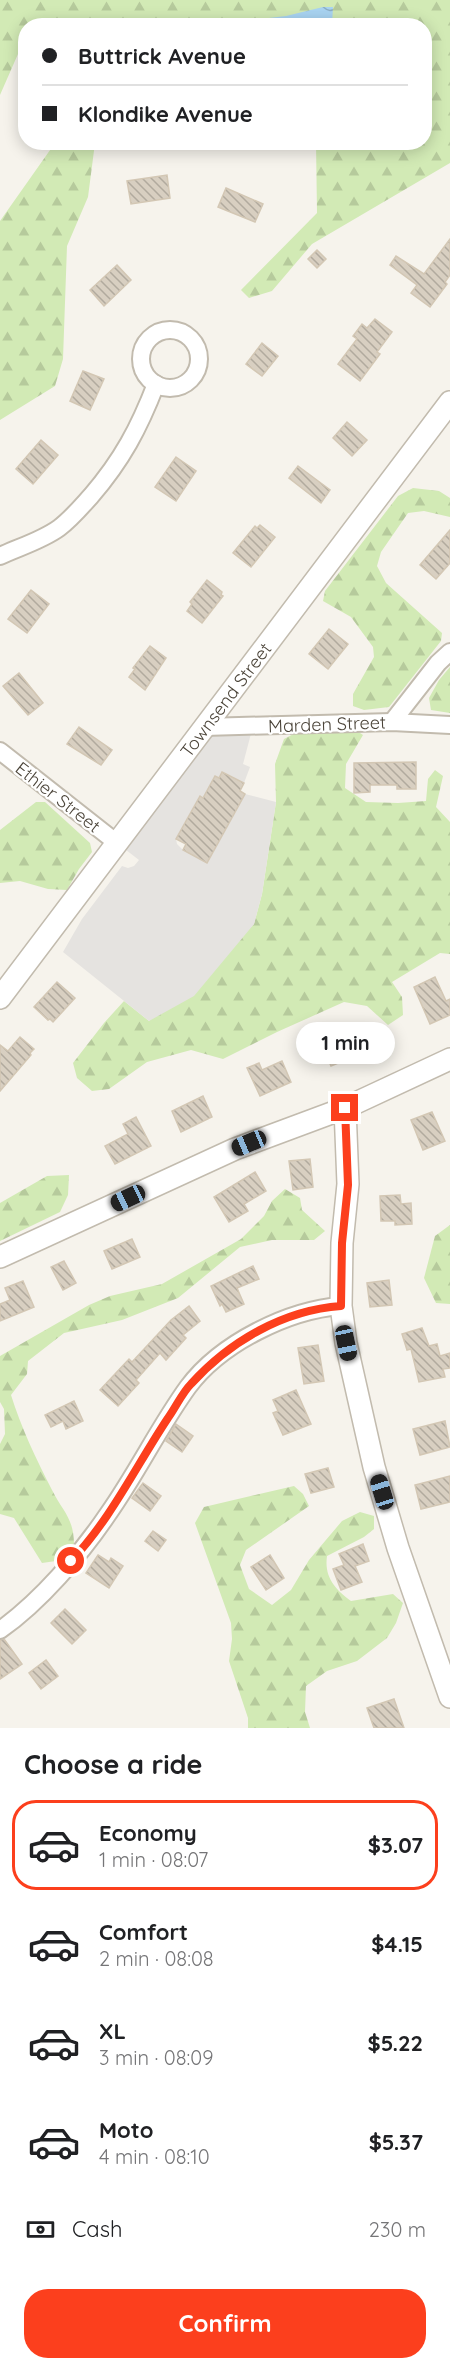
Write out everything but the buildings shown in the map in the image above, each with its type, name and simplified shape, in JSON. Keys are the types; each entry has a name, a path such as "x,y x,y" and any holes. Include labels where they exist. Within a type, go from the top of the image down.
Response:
{"street":[{"path":"0,556 53,532 80,509 105,480 131,442 156,384"},
{"name":"Townsend Street","path":"0,998 450,402"},
{"path":"392,722 438,663 450,652"},
{"name":"Marden Street","path":"204,727 392,722 450,725"},
{"name":"Ethier Street","path":"0,751 117,843"},
{"path":"0,1257 235,1149 345,1108 450,1059"},
{"path":"345,1108 348,1185 342,1243 341,1306 346,1343 374,1467 398,1548 448,1685"},
{"path":"0,1630 48,1587 83,1549 114,1505 190,1385 222,1354 290,1315 318,1307 341,1306"}],"green space":[{"path":"0,0 450,0 450,163 312,244 272,291 249,298 241,290 317,213 316,150 432,150 432,18 18,18 18,54 0,95"},
{"path":"50,150 94,150 88,197 67,246 63,359 55,386 0,420 0,221"},
{"path":"413,488 439,491 450,498 450,517 424,511 408,513 381,552 377,566 386,583 442,633 441,641 389,707 364,710 353,706 353,694 374,657 373,647 351,617 323,601 325,591 398,496"},
{"path":"450,667 450,713 431,710 429,698 439,680"},
{"path":"354,729 363,735 346,764 345,788 366,802 426,801 428,779 435,770 443,776 436,807 450,822 450,954 440,953 392,982 402,997 403,1015 388,1025 367,1006 344,1002 223,1059 191,1050 147,1062 109,1089 92,1091 77,1078 73,1063 124,1001 149,1021 254,924 262,894 276,802 275,764 284,739 301,730"},
{"path":"36,802 45,802 90,843 92,852 67,890 48,889 20,881 0,883 0,830"},
{"path":"69,1175 68,1195 60,1212 0,1241 0,1203 47,1176"},
{"path":"285,1189 300,1198 302,1210 325,1231 314,1240 272,1240 240,1247 178,1298 122,1320 64,1333 28,1361 27,1374 11,1395 29,1443 70,1522 74,1536 74,1545 56,1561 42,1563 14,1518 0,1514 0,1444 5,1434 4,1409 0,1402 0,1356 89,1305 110,1296 162,1284 241,1239 264,1216 272,1201"},
{"path":"450,1225 450,1304 436,1303 424,1278 435,1236"},
{"path":"294,1486 303,1494 309,1506 246,1550 240,1565 249,1589 272,1605 291,1590 309,1560 342,1521 360,1512 374,1516 374,1529 364,1537 327,1556 329,1576 340,1592 351,1601 393,1594 403,1603 396,1623 387,1638 357,1661 327,1671 306,1686 305,1712 310,1728 248,1728 248,1718 229,1661 232,1639 231,1623 195,1523 204,1507"}],"shaded area":[{"path":"253,726 243,764 250,767 244,783 223,772 219,778 215,776 203,798 199,797 176,839 177,844 183,850 207,863 245,794 276,802 262,894 254,924 194,996 149,1021 63,952 82,919 122,866 128,868 134,866 139,860 117,843 204,727"}],"water":[{"path":"323,7 333,7 332,18 269,18"}],"route":[{"path":"71,1561 83,1549 109,1513 190,1385 222,1354 290,1315 318,1307 341,1306 342,1243 348,1185 345,1108"}]}
